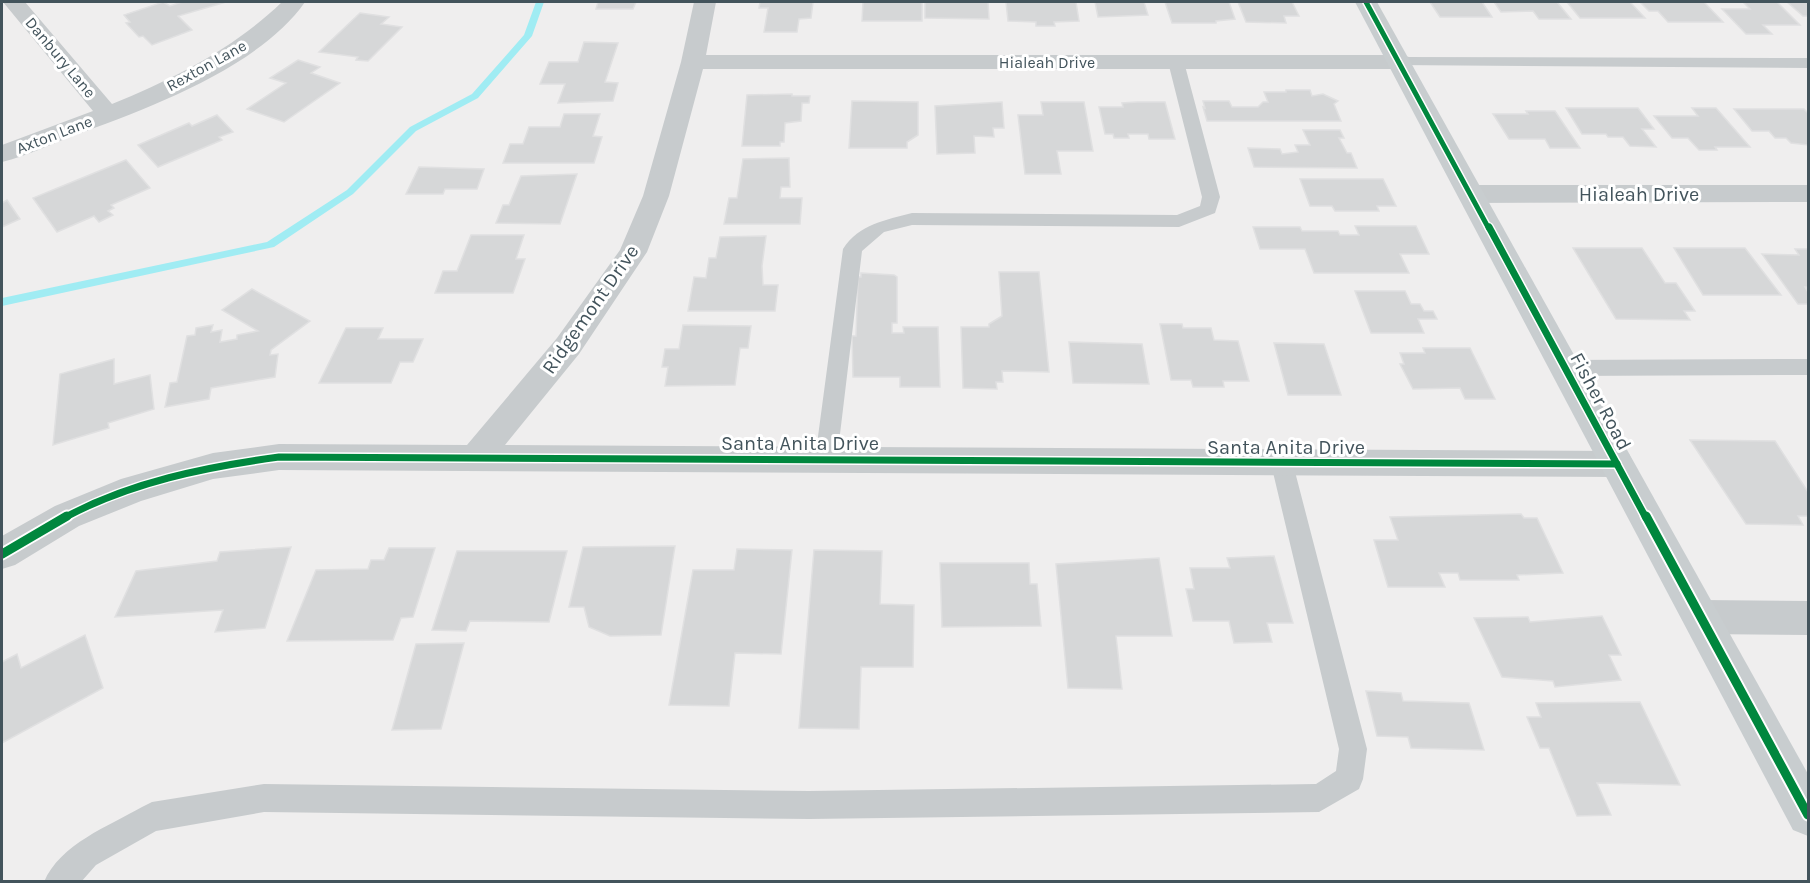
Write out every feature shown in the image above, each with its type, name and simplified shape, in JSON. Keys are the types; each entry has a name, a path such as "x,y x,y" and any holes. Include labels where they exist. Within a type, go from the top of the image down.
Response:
{"street":[{"name":"Danbury Lane","path":"14,2 107,113"},
{"name":"Rexton Lane","path":"107,113 187,78 227,57 265,30 294,2"},
{"name":"Ridgemont Drive","path":"476,458 568,346 633,252 656,196 693,62 705,2"},
{"name":"Fisher Road","path":"1366,2 1401,62 1470,194 1809,815"},
{"name":"Hialeah Drive","path":"693,62 1401,62"},
{"name":"Axton Lane","path":"2,154 107,113"},
{"name":"Hialeah Drive","path":"1470,194 1809,194"},
{"name":"Santa Anita Drive","path":"2,554 68,516 133,489 213,466 279,457 1617,464"},
{"path":"1702,617 1809,618"}],"lane":[{"path":"826,459 853,249 877,228 912,219 1179,221 1208,209 1211,197 1176,62"},
{"path":"1401,62 1809,63"},
{"path":"1565,368 1809,367"},
{"path":"58,882 86,855 152,817 264,798 809,805 1319,798 1349,779 1353,749 1282,464"}],"building":[{"path":"163,2 170,6 182,2 226,2 178,16 192,30 152,45 143,36 139,37 126,23 130,22 124,15"},
{"path":"598,2 636,2 633,9 596,9"},
{"path":"760,2 813,2 811,18 799,19 797,32 764,32 768,8 759,8"},
{"path":"863,2 922,2 922,21 862,21"},
{"path":"925,2 988,2 989,19 925,18"},
{"path":"1006,2 1076,2 1079,21 1054,22 1055,26 1036,26 1036,22 1008,21"},
{"path":"1095,2 1144,2 1148,15 1098,17"},
{"path":"1165,2 1229,2 1235,19 1216,21 1216,23 1172,23"},
{"path":"1238,2 1292,2 1299,16 1284,16 1286,23 1246,22"},
{"path":"1430,2 1482,2 1492,17 1440,17"},
{"path":"1494,2 1557,2 1571,19 1539,19 1533,11 1501,12"},
{"path":"1567,2 1630,2 1645,18 1580,18"},
{"path":"1640,2 1704,2 1723,22 1668,22 1658,11 1649,11"},
{"path":"1743,2 1777,2 1800,25 1763,25 1772,34 1746,34 1722,9 1750,9"},
{"path":"1787,2 1808,2 1808,16 1803,16"},
{"path":"360,13 389,17 381,24 402,27 368,61 356,60 358,57 319,52"},
{"path":"584,42 618,43 605,82 618,83 613,101 558,103 565,84 540,84 549,62 578,62"},
{"path":"298,60 320,67 311,73 340,83 284,122 247,109 286,83 270,78"},
{"path":"1286,90 1310,90 1312,96 1323,94 1338,101 1334,104 1341,121 1207,121 1203,101 1229,101 1232,107 1258,107 1263,102 1268,102 1264,92 1286,92"},
{"path":"792,94 792,96 810,96 809,103 802,103 801,121 785,123 784,142 780,142 780,146 742,146 747,95"},
{"path":"852,101 918,102 918,135 907,142 907,148 849,148"},
{"path":"1002,102 1004,128 993,128 994,137 974,136 975,153 937,154 935,106"},
{"path":"1041,102 1084,102 1093,151 1057,151 1061,174 1025,174 1018,115 1043,115"},
{"path":"1165,102 1175,139 1149,139 1148,134 1128,134 1129,138 1114,138 1113,134 1105,134 1099,107 1123,107 1122,103"},
{"path":"1566,108 1638,108 1654,129 1642,129 1656,147 1630,146 1623,137 1608,137 1606,134 1582,134"},
{"path":"1692,108 1716,108 1750,147 1715,147 1717,150 1699,150 1688,138 1672,138 1654,116 1698,116"},
{"path":"1734,109 1804,109 1808,113 1808,145 1791,143 1786,138 1775,138 1769,131 1752,131"},
{"path":"1526,111 1555,111 1580,148 1550,148 1545,139 1509,139 1493,114 1528,114"},
{"path":"564,114 600,114 593,136 602,137 594,163 503,163 510,144 523,144 529,127 560,127"},
{"path":"217,115 233,132 219,137 222,140 158,167 138,145 189,123 192,126"},
{"path":"1303,130 1340,130 1344,138 1339,138 1347,153 1351,153 1357,168 1254,167 1248,148 1280,149 1282,154 1298,152 1295,145 1310,145"},
{"path":"789,158 790,187 781,187 780,198 802,198 800,224 724,224 729,198 737,198 743,159"},
{"path":"126,160 150,188 111,205 114,208 108,211 113,215 99,222 94,216 57,232 33,198"},
{"path":"419,167 484,169 477,189 445,189 443,194 406,194"},
{"path":"577,174 560,224 496,223 503,205 509,205 521,176"},
{"path":"1300,179 1383,179 1396,206 1377,206 1379,211 1335,211 1332,206 1310,206"},
{"path":"7,200 20,219 2,227 2,203"},
{"path":"1355,226 1416,226 1429,254 1400,254 1409,273 1314,273 1305,249 1260,249 1253,227 1300,227 1302,231 1338,231 1340,235 1359,235"},
{"path":"471,235 524,235 516,259 525,259 513,293 435,293 443,271 457,271"},
{"path":"766,236 762,266 763,285 778,285 775,311 688,311 694,277 706,278 709,258 716,258 720,237"},
{"path":"1573,248 1642,248 1665,283 1676,283 1695,311 1684,311 1690,320 1616,319"},
{"path":"1674,248 1745,248 1781,295 1703,295"},
{"path":"1795,249 1808,249 1808,287 1805,287 1808,292 1808,304 1798,304 1762,254 1799,255"},
{"path":"999,272 1039,272 1049,372 1002,371 1003,382 996,382 997,389 963,388 961,327 989,327 989,324 1002,316"},
{"path":"861,273 897,277 897,323 892,323 892,333 904,333 903,327 938,327 940,387 900,387 900,377 853,377 852,336 856,336 858,277 861,277"},
{"path":"252,289 310,321 271,350 270,355 278,354 275,377 211,388 209,399 165,407 170,383 177,382 187,336 195,335 196,328 213,325 211,332 222,330 220,342 237,339 237,335 258,331 222,310"},
{"path":"1355,291 1405,291 1411,304 1420,304 1424,311 1433,311 1437,319 1418,319 1424,333 1371,333"},
{"path":"1160,324 1182,324 1183,328 1211,328 1214,340 1238,341 1249,381 1223,381 1224,387 1193,387 1191,380 1171,380"},
{"path":"683,325 751,326 748,348 740,348 735,385 665,386 668,367 662,367 665,349 679,349"},
{"path":"346,328 383,328 378,339 423,339 413,362 400,362 391,383 319,383"},
{"path":"1069,342 1142,344 1149,384 1073,383"},
{"path":"1274,343 1324,344 1341,395 1288,395"},
{"path":"1423,348 1470,348 1495,399 1465,399 1460,388 1413,389 1400,364 1404,364 1400,353 1425,353"},
{"path":"114,359 114,384 150,375 154,409 108,423 109,428 53,445 60,374"},
{"path":"1690,440 1775,441 1808,492 1808,516 1798,516 1803,525 1746,524"},
{"path":"1521,514 1524,518 1537,518 1563,573 1517,575 1519,580 1460,580 1458,573 1439,573 1445,587 1388,587 1374,540 1398,540 1390,517"},
{"path":"675,546 661,635 610,636 589,627 584,607 569,607 583,547"},
{"path":"291,547 265,628 215,632 223,610 115,617 136,571 217,561 220,552"},
{"path":"389,548 435,548 413,617 401,618 393,640 287,641 316,570 368,569 371,560 384,560"},
{"path":"737,549 792,550 781,654 735,653 729,706 669,705 693,570 734,570"},
{"path":"814,550 882,551 880,604 914,605 913,667 861,667 859,729 799,728"},
{"path":"457,551 567,551 549,622 470,621 466,631 432,630"},
{"path":"1274,556 1293,623 1267,623 1272,642 1234,643 1229,621 1193,621 1186,589 1194,589 1190,568 1230,568 1227,558"},
{"path":"1159,558 1172,636 1116,636 1122,689 1068,688 1056,564"},
{"path":"940,563 1029,563 1030,584 1037,584 1041,626 942,627"},
{"path":"1602,616 1621,655 1609,655 1621,680 1555,687 1553,681 1502,677 1474,618 1528,617 1530,622"},
{"path":"85,635 103,688 2,743 2,662 17,654 21,668"},
{"path":"464,643 441,729 392,730 416,644"},
{"path":"1366,691 1401,693 1403,701 1469,703 1484,750 1411,748 1408,737 1377,736"},
{"path":"1640,702 1680,785 1597,783 1611,815 1577,816 1549,748 1540,748 1527,717 1541,717 1536,703"}],"waterway":[{"path":"2,302 270,245 350,192 413,129 475,96 528,36 540,2"}],"cycle path":[{"path":"1366,2 1808,815"},
{"path":"2,554 67,516 133,489 213,466 279,457 1617,464"}]}
